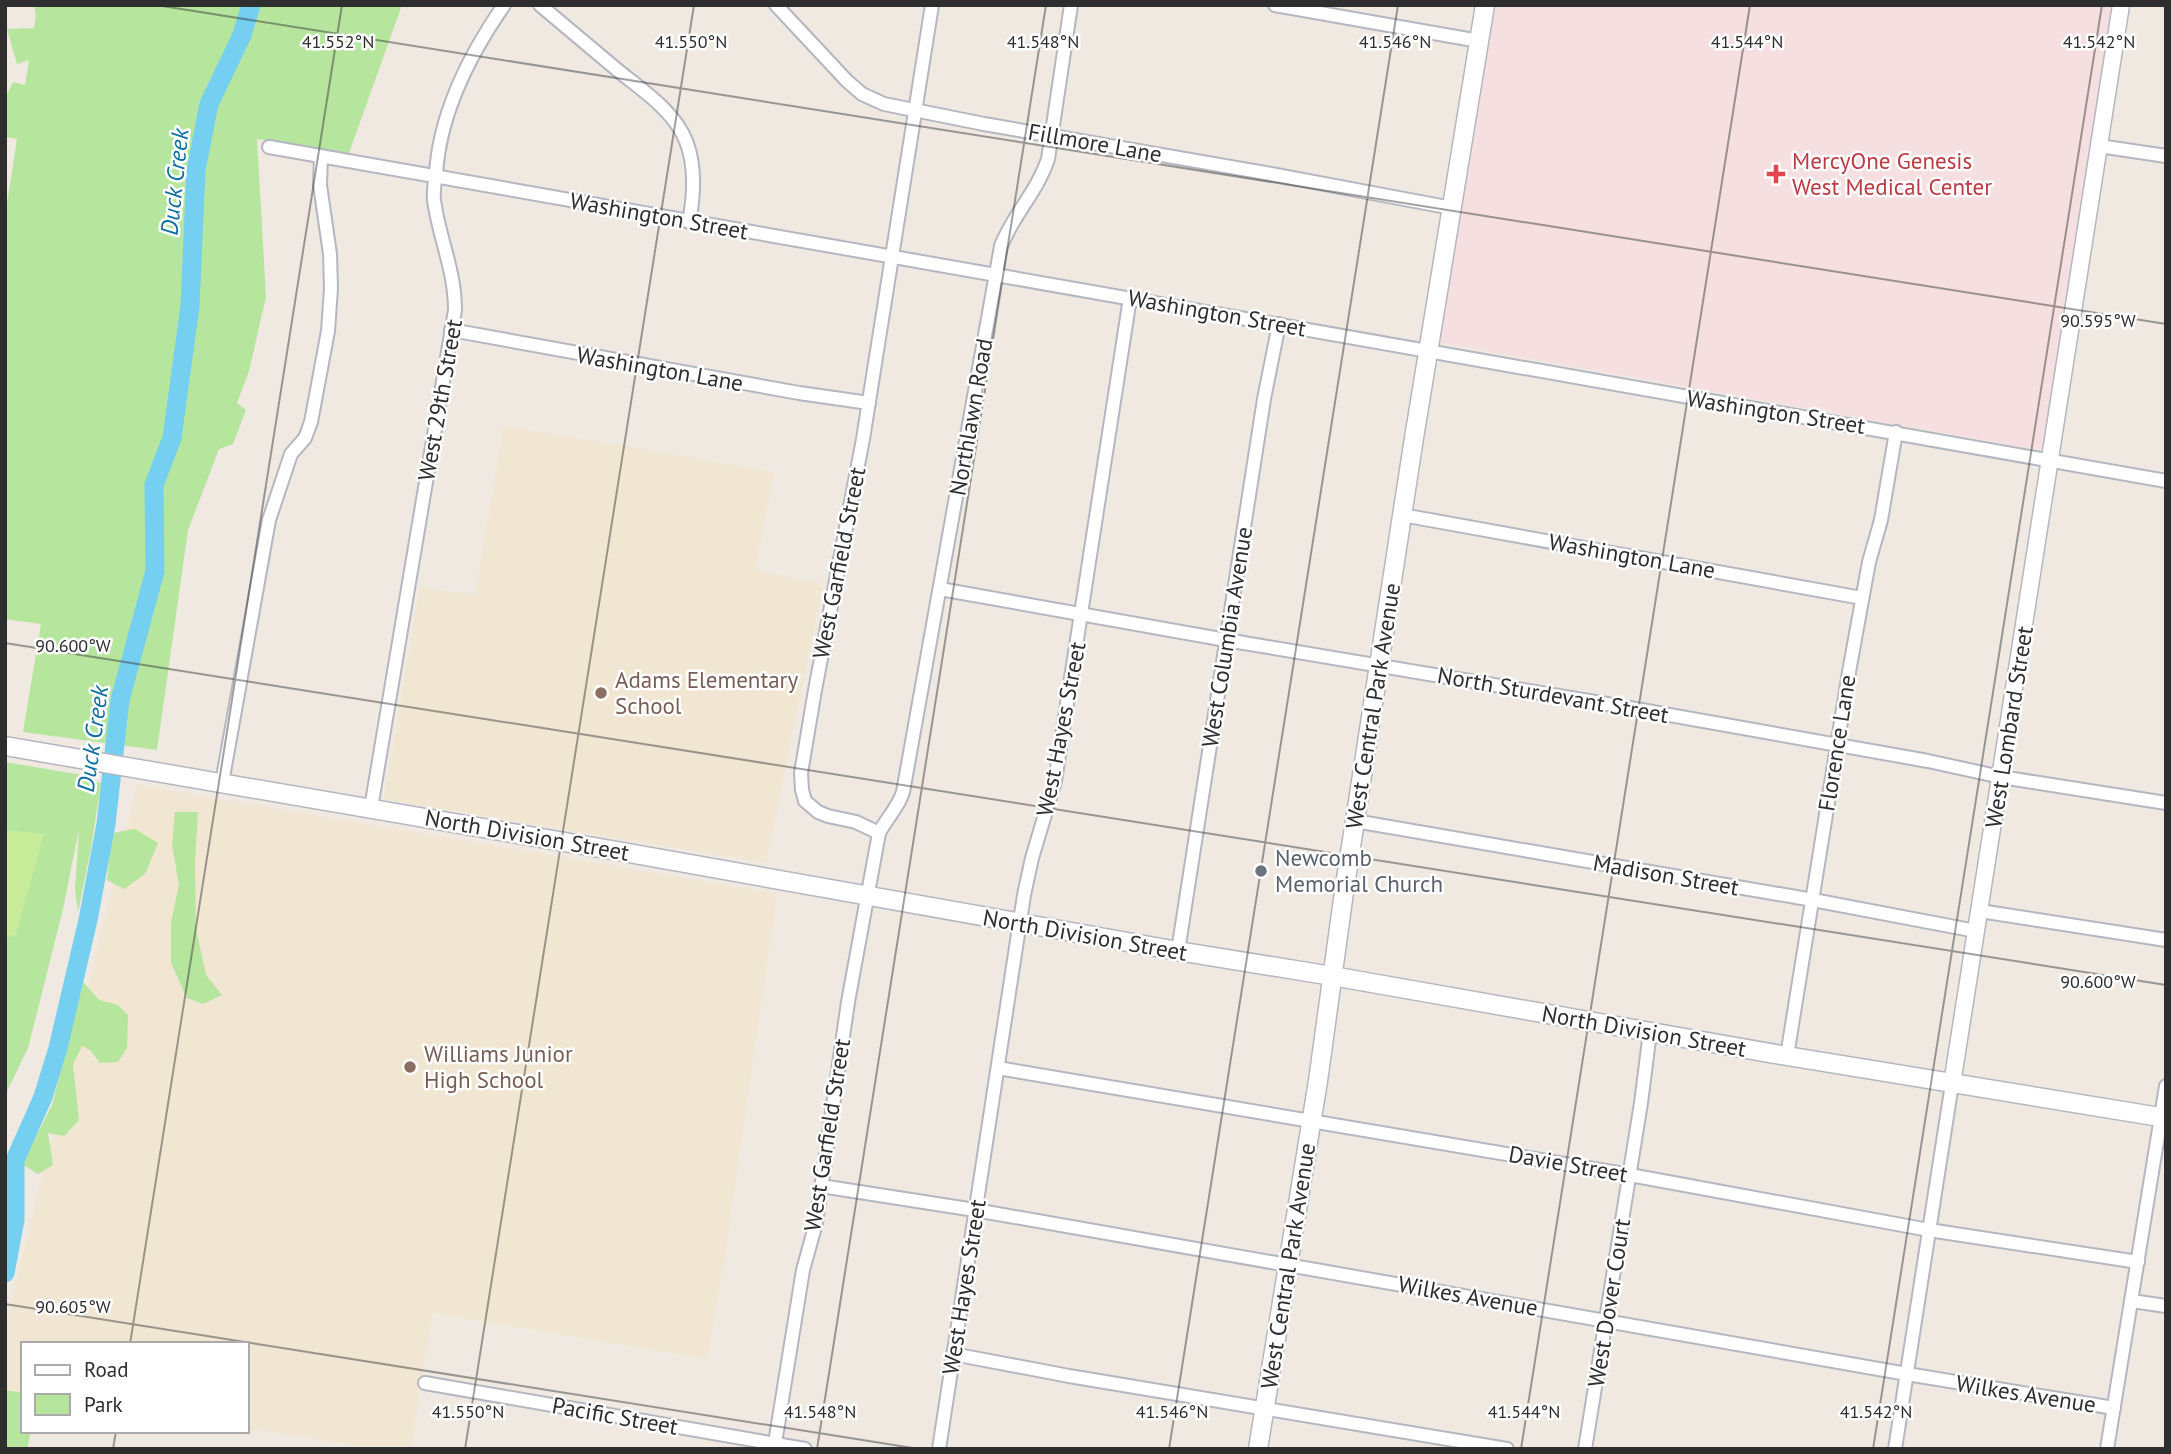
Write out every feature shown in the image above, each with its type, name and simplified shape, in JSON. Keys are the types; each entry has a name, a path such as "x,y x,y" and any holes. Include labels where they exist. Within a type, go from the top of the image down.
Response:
{"main road":[{"name":"West Central Park Avenue","path":"1258,1449 1311,1120 1402,515 1485,5"},
{"name":"North Division Street","path":"5,746 1787,1056 2163,1118"}],"street":[{"name":"West 29th Street","path":"371,808 455,310 455,288 434,198 436,159 443,125 462,78 483,35 504,5"},
{"path":"540,5 654,100 675,121 691,154 693,199 689,222"},
{"name":"Fillmore Lane","path":"776,5 847,81 862,94 884,104 1452,208"},
{"name":"West Garfield Street","path":"775,1443 803,1270 816,1223 848,1002 879,833 856,822 818,812 805,801 802,773 869,403 932,5"},
{"name":"Northlawn Road","path":"879,833 900,804 903,792 1001,246 1042,178 1048,159 1071,5"},
{"path":"1275,5 1479,41"},
{"name":"West Lombard Street","path":"1895,1449 2121,5"},
{"path":"2099,146 2166,156"},
{"name":"Washington Street","path":"269,147 2166,481"},
{"path":"222,783 269,520 292,454 305,438 311,422 328,331 330,254 320,185 321,157"},
{"name":"West Hayes Street","path":"939,1449 1020,923 1032,858 1055,781 1130,298"},
{"name":"West Columbia Avenue","path":"1178,951 1264,399 1279,324"},
{"name":"Washington Lane","path":"451,330 786,391 869,403"},
{"name":"Florence Lane","path":"1787,1056 1862,597 1881,520 1896,432"},
{"name":"Washington Lane","path":"1402,515 1862,597"},
{"name":"North Sturdevant Street","path":"940,589 2166,803"},
{"name":"Madison Street","path":"1355,821 1976,931"},
{"path":"1980,911 2166,940"},
{"name":"West Dover Court","path":"1585,1449 1630,1175 1650,1032"},
{"name":"Davie Street","path":"998,1068 1630,1175 1929,1230 2138,1262"},
{"path":"2107,1449 2163,1118 2166,1086"},
{"name":"Wilkes Avenue","path":"821,1186 975,1210 2114,1408"},
{"path":"2132,1300 2166,1306"},
{"path":"953,1354 1507,1449"},
{"name":"Pacific Street","path":"425,1383 805,1449"}],"shaded area":[{"name":"MercyOne Genesis West Medical Center","path":"1490,5 2116,5 2045,451 1437,342"},
{"name":"Adams Elementary School","path":"504,426 774,472 755,570 823,584 766,863 384,799 420,587 475,595"},
{"name":"Williams Junior High School","path":"137,785 777,894 727,1241 707,1359 432,1313 411,1449 378,1449 248,1428 248,1342 21,1342 21,1393 5,1390 5,1330"}],"green space":[{"path":"34,5 402,5 349,153 257,139 266,297 249,371 237,403 246,410 233,444 219,449 188,530 157,750 23,732 41,624 5,619 5,216 17,139 5,137 5,98 13,82 25,85 29,60 17,64 7,29 34,28"},
{"path":"5,762 88,776 88,780 101,783 78,912 75,889 79,829 63,909 28,1048 5,1095"},
{"path":"175,812 198,812 195,863 196,929 206,975 222,995 203,1004 187,998 171,963 171,922 179,885 172,845"},
{"path":"135,829 158,843 145,874 124,889 107,880 112,833"},
{"path":"5,830 44,834 16,934 5,939"},
{"path":"83,982 99,1000 118,1005 128,1015 127,1048 118,1062 100,1063 90,1050 82,1046 73,1064 79,1120 64,1136 48,1133 53,1165 38,1174 22,1164 52,1105"},
{"path":"5,1390 21,1393 21,1433 31,1433 27,1449 5,1449"}],"waterway":[{"name":"Duck Creek","path":"5,1273 15,1220 15,1160 43,1097 58,1048 88,920 106,824 120,700 155,571 154,485 172,438 190,306 196,170 209,104 242,35 251,5"}],"place":[{"name":"MercyOne Genesis West Medical Center","path":"1776,174"},
{"name":"Adams Elementary School","path":"601,693"},
{"name":"Newcomb Memorial Church","path":"1261,871"},
{"name":"Williams Junior High School","path":"410,1067"}]}
